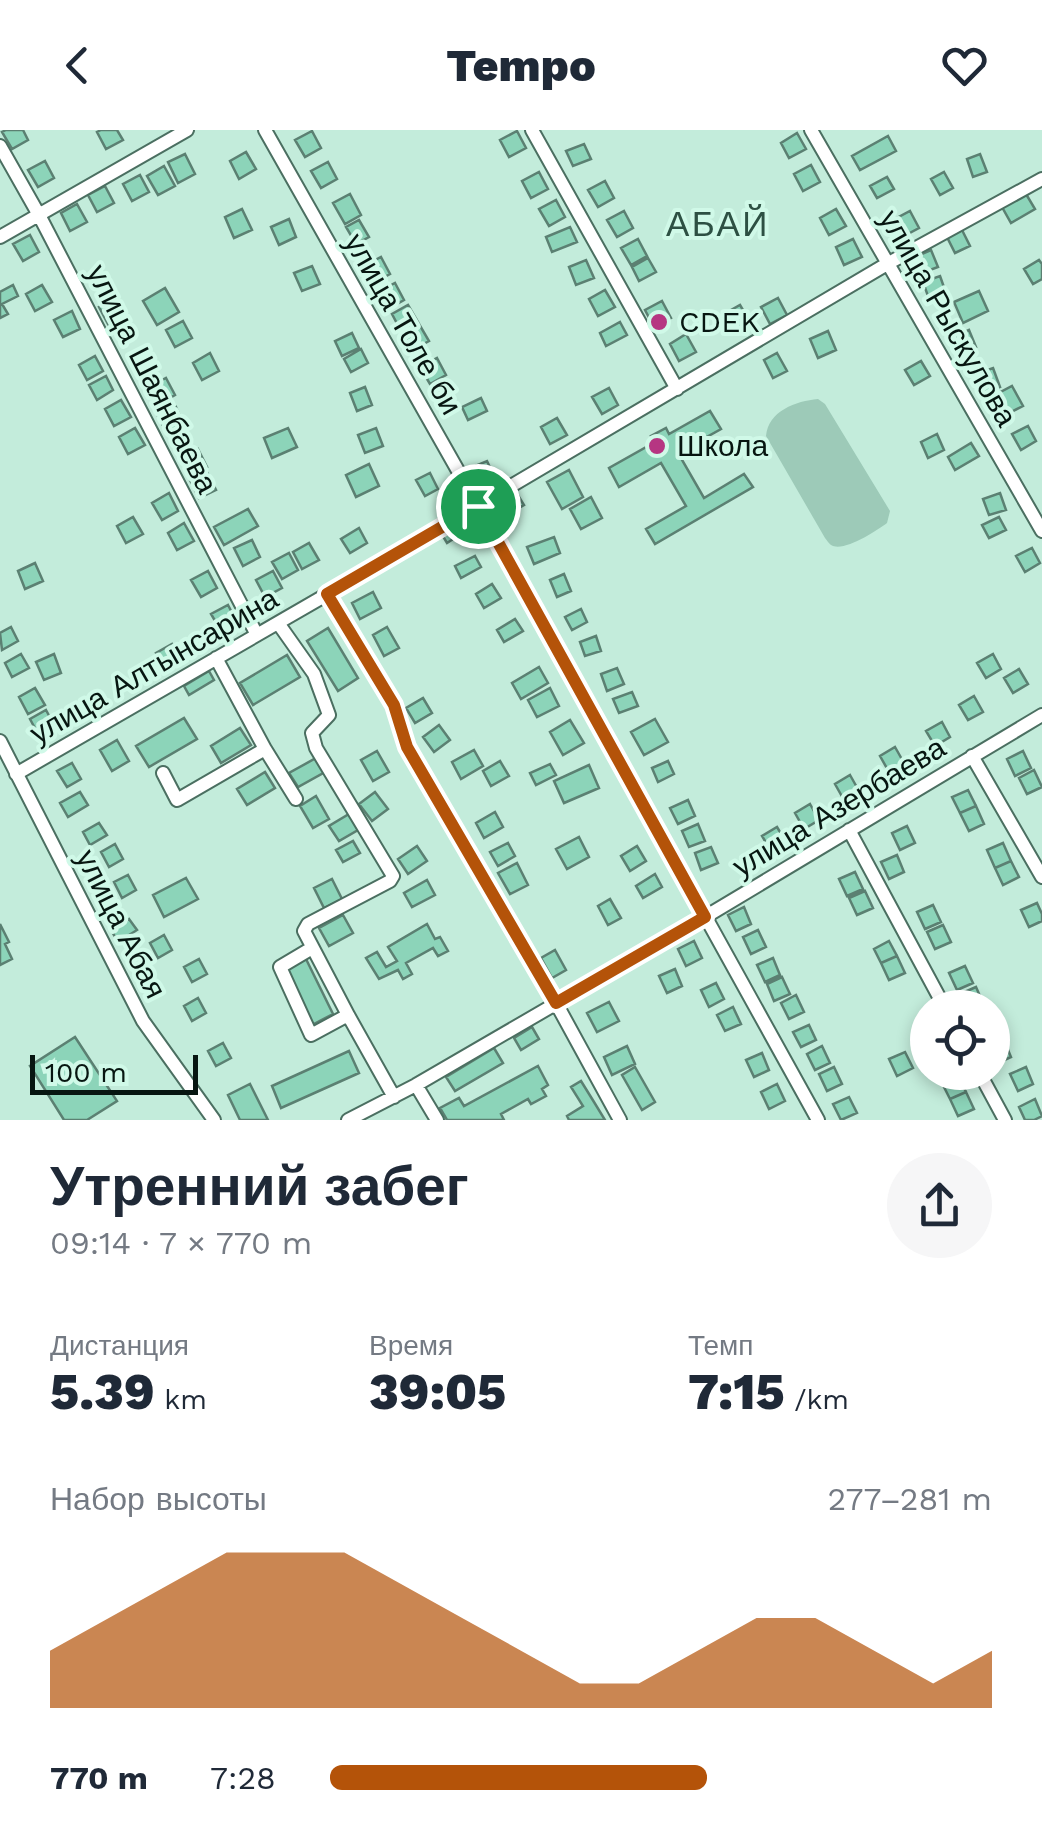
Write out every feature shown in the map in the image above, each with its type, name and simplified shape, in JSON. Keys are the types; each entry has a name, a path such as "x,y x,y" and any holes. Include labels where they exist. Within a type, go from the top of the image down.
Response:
{"street":[{"path":"0,237 186,130"},
{"name":"улица Толе би","path":"265,130 818,1120"},
{"path":"532,130 677,388"},
{"name":"улица Рыскулова","path":"811,130 1042,531"},
{"name":"улица Шаянбаева","path":"0,146 256,635"},
{"name":"улица Алтынсарина","path":"16,774 887,264 1042,178"},
{"path":"327,594 394,705 407,747 620,1120"},
{"path":"278,622 314,674 328,715 312,733 316,748 392,876 390,881 308,924 304,931 394,1097"},
{"path":"216,658 296,799"},
{"name":"улица Азербаева","path":"348,1120 416,1085 705,917 1042,715"},
{"name":"улица Абая","path":"0,742 134,1006 214,1120"},
{"path":"163,773 178,800 265,749"},
{"path":"972,756 1042,877"},
{"path":"849,830 934,990"},
{"path":"312,948 280,966 311,1035 348,1015"},
{"path":"416,1085 437,1120"},
{"path":"989,1090 1005,1120"}],"green space":[{"path":"818,399 825,404 890,511 887,523 843,546 831,545 825,538 766,436 772,420 784,409"}],"building":[{"path":"23,130 28,140 12,149 2,132"},
{"path":"117,130 123,140 106,149 97,132"},
{"path":"312,131 321,148 305,157 295,140"},
{"path":"517,131 526,148 509,157 500,140"},
{"path":"797,133 806,149 789,158 781,143"},
{"path":"888,136 896,151 860,170 852,156"},
{"path":"584,144 591,159 573,166 566,151"},
{"path":"246,152 256,169 239,179 230,161"},
{"path":"185,154 195,174 178,183 168,162"},
{"path":"980,154 987,172 973,177 967,159"},
{"path":"45,161 54,178 38,187 28,170"},
{"path":"328,162 337,179 321,188 311,171"},
{"path":"811,165 820,182 803,191 794,174"},
{"path":"164,166 175,186 158,195 147,176"},
{"path":"539,172 548,189 531,198 522,181"},
{"path":"944,172 953,188 940,195 931,179"},
{"path":"140,175 149,192 132,201 123,184"},
{"path":"887,177 894,189 877,198 870,186"},
{"path":"605,181 614,198 598,207 588,190"},
{"path":"105,186 114,203 97,212 88,195"},
{"path":"350,194 361,215 345,224 333,203"},
{"path":"1026,194 1035,209 1011,223 1002,207"},
{"path":"556,200 565,217 549,226 539,209"},
{"path":"77,204 87,222 70,231 61,213"},
{"path":"242,209 252,230 234,238 225,217"},
{"path":"836,209 846,226 829,235 820,218"},
{"path":"624,211 633,228 617,237 607,220"},
{"path":"910,211 919,228 902,237 893,220"},
{"path":"289,219 296,237 279,245 271,227"},
{"path":"359,220 369,237 356,244 346,227"},
{"path":"570,227 577,242 552,252 546,237"},
{"path":"961,228 970,246 955,253 946,235"},
{"path":"30,235 39,252 23,261 13,244"},
{"path":"638,239 647,256 631,265 621,248"},
{"path":"853,239 862,257 844,265 836,247"},
{"path":"931,250 938,267 922,273 915,257"},
{"path":"381,257 390,274 373,283 364,266"},
{"path":"648,258 656,272 639,281 632,267"},
{"path":"586,260 594,278 576,285 569,267"},
{"path":"1039,260 1042,279 1033,284 1024,269"},
{"path":"312,266 320,284 302,291 294,273"},
{"path":"940,276 946,293 929,299 923,282"},
{"path":"395,283 404,300 388,309 378,292"},
{"path":"13,285 18,296 2,304 8,314 0,318 0,292"},
{"path":"42,285 52,302 35,311 26,294"},
{"path":"165,288 179,312 157,325 143,301"},
{"path":"605,290 615,307 598,316 589,299"},
{"path":"979,291 988,311 963,323 954,302"},
{"path":"116,298 125,315 108,324 99,307"},
{"path":"778,298 787,315 770,324 761,307"},
{"path":"662,301 671,318 654,327 645,310"},
{"path":"408,305 418,322 401,331 392,314"},
{"path":"740,305 750,322 733,331 724,314"},
{"path":"72,311 80,329 63,337 54,320"},
{"path":"183,321 192,338 175,347 166,330"},
{"path":"620,322 627,335 606,346 600,333"},
{"path":"419,324 429,341 412,350 403,333"},
{"path":"969,330 976,347 960,353 953,337"},
{"path":"828,331 836,350 818,358 810,339"},
{"path":"352,333 359,348 342,356 335,341"},
{"path":"686,334 696,352 679,361 670,344"},
{"path":"361,349 368,363 351,372 344,359"},
{"path":"210,353 219,371 202,380 193,363"},
{"path":"777,353 787,371 773,378 764,360"},
{"path":"95,356 103,371 87,380 79,365"},
{"path":"437,358 446,375 430,384 420,367"},
{"path":"921,361 930,376 914,385 905,370"},
{"path":"993,368 1000,387 980,394 973,375"},
{"path":"106,376 113,390 97,400 89,385"},
{"path":"166,378 175,395 159,404 149,387"},
{"path":"1012,386 1023,406 1003,416 993,396"},
{"path":"365,387 372,405 357,411 350,393"},
{"path":"609,388 618,405 602,414 592,397"},
{"path":"481,398 487,411 468,420 462,407"},
{"path":"121,400 131,417 114,426 105,409"},
{"path":"176,407 184,425 167,433 158,416"},
{"path":"710,411 721,429 678,453 704,498 744,474 753,487 655,544 646,529 686,506 661,463 619,487 609,468 655,442 651,436 666,428 669,434"},
{"path":"557,418 567,435 550,444 541,427"},
{"path":"1028,426 1036,441 1021,450 1012,434"},
{"path":"135,428 145,445 128,454 119,437"},
{"path":"288,428 297,447 272,458 264,438"},
{"path":"376,428 383,446 365,453 358,435"},
{"path":"937,434 944,450 928,458 921,442"},
{"path":"971,443 979,456 955,470 948,457"},
{"path":"198,449 207,467 190,475 181,458"},
{"path":"487,461 495,478 481,484 473,467"},
{"path":"369,464 379,486 356,497 346,475"},
{"path":"569,470 583,497 562,509 547,482"},
{"path":"207,472 216,490 199,498 190,480"},
{"path":"430,473 438,489 425,496 416,480"},
{"path":"516,492 524,505 503,517 495,504"},
{"path":"169,493 178,511 162,520 152,503"},
{"path":"1000,493 1006,510 989,515 983,499"},
{"path":"591,497 602,518 581,529 570,509"},
{"path":"248,509 258,526 224,545 214,527"},
{"path":"133,517 143,534 126,543 117,526"},
{"path":"999,517 1006,530 989,538 982,525"},
{"path":"465,520 475,539 466,544 461,534 447,543 441,533"},
{"path":"184,523 194,541 177,550 168,533"},
{"path":"359,528 367,543 350,553 341,539"},
{"path":"554,537 560,553 534,564 527,547"},
{"path":"252,540 260,557 243,566 234,548"},
{"path":"309,543 319,560 302,569 293,552"},
{"path":"1032,548 1040,563 1025,572 1016,556"},
{"path":"289,553 298,570 282,579 272,562"},
{"path":"475,556 481,567 461,578 455,566"},
{"path":"35,563 43,581 25,589 18,571"},
{"path":"208,571 217,588 201,597 191,580"},
{"path":"273,571 282,588 265,597 256,580"},
{"path":"564,574 571,591 557,597 550,580"},
{"path":"492,584 501,598 484,608 476,594"},
{"path":"373,592 381,608 360,619 352,603"},
{"path":"228,605 237,622 221,631 211,614"},
{"path":"581,609 587,622 572,630 565,617"},
{"path":"515,619 523,631 504,642 497,630"},
{"path":"11,627 18,641 2,650 0,633"},
{"path":"387,627 399,648 384,656 373,635"},
{"path":"328,628 358,678 338,691 307,641"},
{"path":"596,636 601,651 585,656 580,642"},
{"path":"172,644 182,661 165,670 156,653"},
{"path":"21,654 29,668 12,677 5,663"},
{"path":"54,654 61,673 44,680 36,662"},
{"path":"993,654 1001,669 986,678 977,663"},
{"path":"287,655 300,677 253,705 240,683"},
{"path":"539,667 548,683 521,699 512,683"},
{"path":"617,668 624,684 607,691 601,674"},
{"path":"1019,669 1028,684 1013,693 1004,678"},
{"path":"209,671 214,680 189,695 184,686"},
{"path":"35,688 45,705 28,714 19,697"},
{"path":"550,688 559,706 537,717 528,700"},
{"path":"632,692 638,706 619,713 613,699"},
{"path":"974,696 983,712 968,720 959,705"},
{"path":"423,698 432,713 415,723 406,708"},
{"path":"46,710 53,723 37,732 30,719"},
{"path":"184,718 197,739 149,767 136,746"},
{"path":"655,719 668,742 644,755 631,732"},
{"path":"570,720 584,743 563,755 550,732"},
{"path":"942,722 950,737 935,746 926,731"},
{"path":"439,725 450,740 434,752 423,737"},
{"path":"240,728 251,745 221,763 211,746"},
{"path":"117,740 129,761 112,771 100,750"},
{"path":"895,747 904,763 889,772 880,756"},
{"path":"474,750 483,766 461,779 452,762"},
{"path":"377,751 389,772 373,781 361,760"},
{"path":"1023,751 1031,768 1015,776 1007,759"},
{"path":"316,758 325,772 298,787 289,773"},
{"path":"500,761 509,776 491,786 483,771"},
{"path":"668,761 674,774 658,782 652,768"},
{"path":"72,763 81,779 67,787 57,771"},
{"path":"550,764 556,775 536,785 530,773"},
{"path":"589,765 599,788 564,803 554,781"},
{"path":"1034,770 1042,787 1027,794 1019,778"},
{"path":"265,772 275,788 247,805 237,789"},
{"path":"850,775 859,791 844,800 835,784"},
{"path":"968,790 976,806 960,813 952,797"},
{"path":"80,792 88,805 68,817 60,803"},
{"path":"375,792 388,809 372,821 359,804"},
{"path":"316,796 329,819 313,828 300,806"},
{"path":"688,800 695,816 678,824 670,808"},
{"path":"810,804 819,820 804,829 795,813"},
{"path":"976,806 984,824 969,831 960,813"},
{"path":"495,812 503,827 484,838 476,823"},
{"path":"349,814 358,830 339,841 329,826"},
{"path":"99,823 107,835 90,845 83,832"},
{"path":"698,824 705,841 689,847 682,831"},
{"path":"907,826 915,843 900,850 892,833"},
{"path":"777,827 786,842 771,851 762,836"},
{"path":"579,837 589,857 567,869 556,849"},
{"path":"353,841 360,853 343,862 336,850"},
{"path":"508,843 515,856 498,866 490,852"},
{"path":"1003,843 1011,861 995,868 987,850"},
{"path":"115,844 123,859 109,867 101,852"},
{"path":"417,846 427,861 408,874 398,859"},
{"path":"637,846 646,861 630,871 621,856"},
{"path":"711,847 718,863 701,870 695,853"},
{"path":"897,855 904,872 889,879 881,862"},
{"path":"1011,861 1019,877 1003,885 995,868"},
{"path":"517,863 528,885 510,894 498,873"},
{"path":"855,872 863,889 847,896 839,879"},
{"path":"655,874 662,887 643,898 636,886"},
{"path":"128,875 136,890 122,898 114,882"},
{"path":"186,878 198,899 164,917 153,895"},
{"path":"332,879 342,899 324,908 314,888"},
{"path":"427,880 435,895 412,907 404,893"},
{"path":"865,891 873,908 857,915 849,898"},
{"path":"610,899 621,918 608,925 598,906"},
{"path":"1037,903 1042,921 1029,927 1021,910"},
{"path":"933,905 941,922 925,929 917,912"},
{"path":"744,907 751,924 736,931 728,915"},
{"path":"343,915 353,933 329,946 319,928"},
{"path":"129,919 137,930 118,942 111,930"},
{"path":"0,924 12,959 0,965"},
{"path":"427,924 448,951 438,956 433,948 406,963 412,974 403,979 398,970 379,979 366,958 377,952 386,967 397,961 388,947"},
{"path":"943,925 951,942 935,949 927,932"},
{"path":"758,930 766,947 751,954 743,937"},
{"path":"164,935 172,950 158,958 150,943"},
{"path":"694,941 702,958 686,966 678,949"},
{"path":"889,941 897,956 881,963 874,949"},
{"path":"555,950 566,970 552,978 541,958"},
{"path":"897,956 905,973 889,980 881,963"},
{"path":"305,957 333,1014 312,1025 284,967"},
{"path":"773,958 780,975 765,982 757,965"},
{"path":"199,959 207,974 192,982 184,967"},
{"path":"965,966 973,983 957,990 949,973"},
{"path":"675,969 682,986 667,993 659,976"},
{"path":"782,977 790,994 774,1001 767,984"},
{"path":"716,983 724,999 709,1007 701,990"},
{"path":"796,995 804,1012 789,1019 781,1003"},
{"path":"198,998 206,1013 192,1021 184,1006"},
{"path":"609,1002 619,1021 597,1032 587,1013"},
{"path":"733,1007 741,1024 725,1031 717,1015"},
{"path":"809,1025 816,1040 801,1047 793,1032"},
{"path":"532,1027 539,1039 521,1050 514,1038"},
{"path":"75,1037 117,1101 87,1120 64,1120 30,1066"},
{"path":"223,1043 231,1058 216,1066 208,1051"},
{"path":"627,1046 635,1064 612,1075 604,1057"},
{"path":"822,1046 830,1063 815,1070 807,1054"},
{"path":"494,1048 503,1063 455,1091 446,1077"},
{"path":"349,1051 359,1073 281,1108 272,1086"},
{"path":"905,1052 910,1070 897,1076 889,1059"},
{"path":"762,1053 769,1070 754,1077 746,1060"},
{"path":"538,1066 548,1085 542,1089 546,1096 531,1104 528,1099 501,1114 504,1120 447,1120 440,1108 459,1098 464,1106"},
{"path":"635,1067 655,1102 642,1110 622,1075"},
{"path":"834,1067 842,1084 827,1091 819,1074"},
{"path":"1026,1067 1033,1084 1018,1091 1010,1074"},
{"path":"581,1081 605,1120 569,1120 567,1116 583,1106 571,1087"},
{"path":"250,1084 268,1120 240,1120 228,1095"},
{"path":"777,1084 785,1101 769,1109 761,1092"},
{"path":"946,1090 965,1090 966,1092 950,1099"},
{"path":"966,1092 974,1109 958,1116 950,1099"},
{"path":"849,1097 857,1113 841,1120 833,1104"},
{"path":"1035,1099 1042,1116 1025,1120 1019,1107"}],"place":[{"name":"CDEK","path":"659,322"},
{"name":"Школа","path":"657,446"}],"district":[{"name":"АБАЙ","path":"718,224"}],"route":[{"path":"478,506 705,917 556,1003 407,747 394,705 327,594 478,506"}]}
